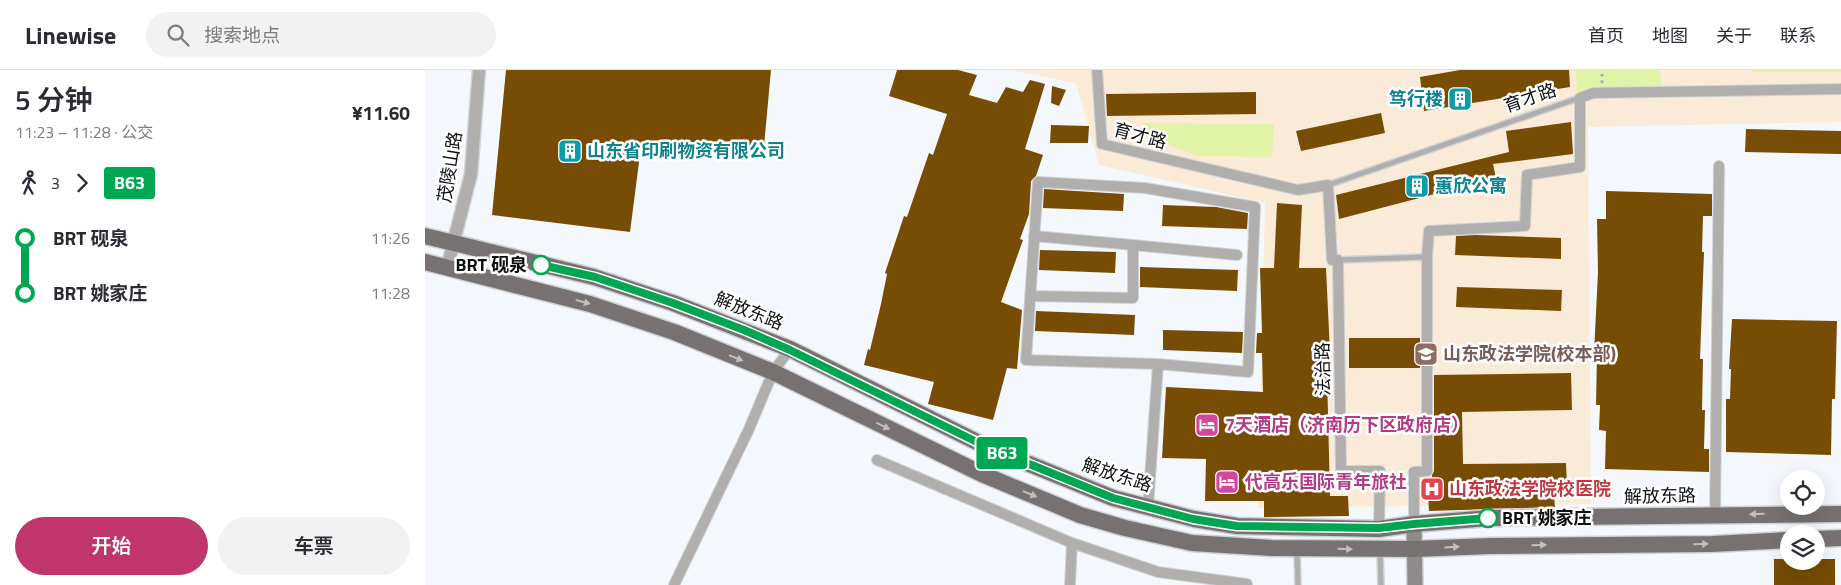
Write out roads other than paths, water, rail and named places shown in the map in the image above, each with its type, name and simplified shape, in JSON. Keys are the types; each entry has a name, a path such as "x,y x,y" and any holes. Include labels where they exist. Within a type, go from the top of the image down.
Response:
{"main road":[{"name":"解放东路","path":"425,236 595,277 673,303 790,350 985,446 1113,498 1193,519 1237,526 1379,528 1490,518 1841,514"},
{"path":"425,262 589,304 674,332 773,372 982,474 1080,515 1192,544 1297,548 1414,549 1490,546 1712,544 1780,540"},
{"path":"1414,524 1415,585"},
{"path":"1825,539 1841,538"}],"street":[{"name":"茂陵山路","path":"447,268 471,174 479,70"},
{"name":"育才路","path":"1097,70 1102,144 1298,190 1328,185"},
{"name":"育才路","path":"1580,98 1593,93 1841,89"},
{"path":"1414,524 1414,472 1427,471 1427,257 1429,231 1525,226 1527,175 1580,167 1580,98"},
{"path":"1715,515 1719,166"},
{"path":"1038,182 1145,188 1255,207 1248,372 1158,364 1026,360 1030,296 1038,182"},
{"path":"1328,185 1335,260"},
{"path":"1034,236 1237,255"},
{"path":"1030,296 1133,298 1133,245"},
{"name":"法治路","path":"1335,260 1341,470 1380,471 1379,528"},
{"path":"674,585 749,429 773,372 790,350"},
{"path":"1148,507 1158,364"},
{"path":"877,460 1072,544 1158,572 1247,584"},
{"path":"1070,585 1072,544"}],"lane":[{"name":"育才路","path":"1328,185 1580,98"},
{"path":"1335,260 1427,257"},
{"path":"1297,548 1298,585"},
{"path":"1380,549 1381,585"}],"place":[{"name":"笃行楼","path":"1460,99"},
{"name":"山东省印刷物资有限公司","path":"570,151"},
{"name":"蕙欣公寓","path":"1417,186"},
{"name":"BRT 砚泉","path":"541,265"},
{"name":"山东政法学院(校本部)","path":"1426,354"},
{"name":"7天酒店（济南历下区政府店）","path":"1207,425"},
{"name":"代高乐国际青年旅社","path":"1227,482"},
{"name":"山东政法学院校医院","path":"1432,489"},
{"name":"BRT 姚家庄","path":"1488,518"}]}
